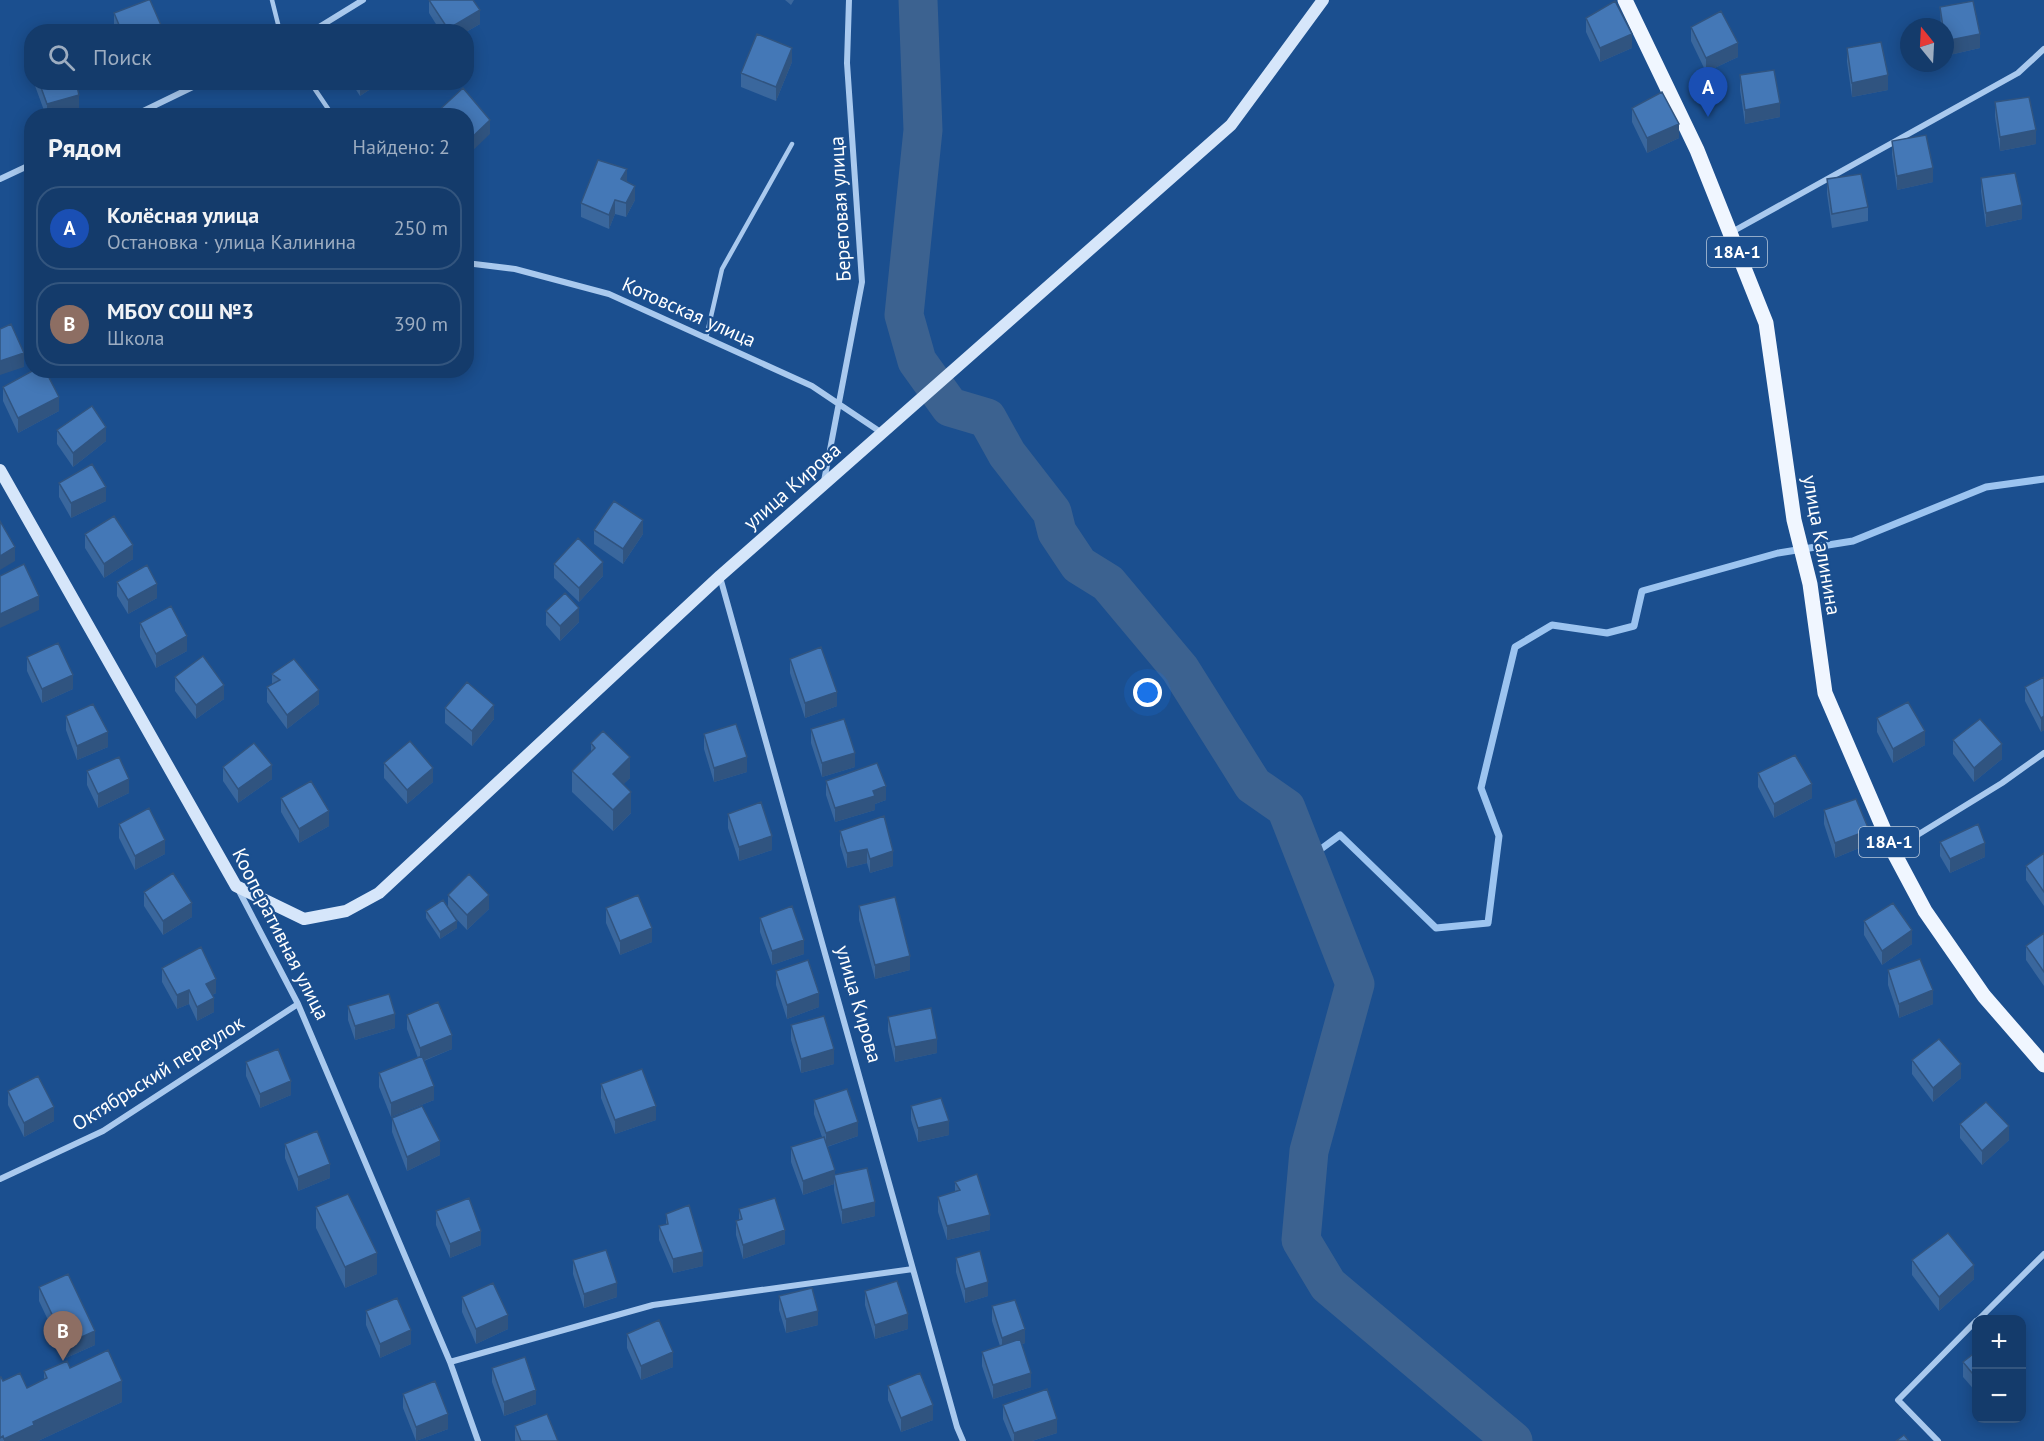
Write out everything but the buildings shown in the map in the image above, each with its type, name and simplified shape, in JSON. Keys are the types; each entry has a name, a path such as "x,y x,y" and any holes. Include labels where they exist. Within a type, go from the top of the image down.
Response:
{"main road":[{"name":"улица Калинина","path":"1625,0 1697,150 1766,323 1794,520 1810,584 1825,693 1893,851 1925,911 1984,996 2044,1065"}],"street":[{"path":"324,24 363,0"},
{"name":"Береговая улица","path":"824,484 862,282 847,63 849,0"},
{"name":"улица Кирова","path":"236,886 304,920 346,911 379,893 720,576 1232,124 1323,0"},
{"path":"1730,233 2018,73 2044,50"},
{"path":"150,108 187,90"},
{"path":"0,179 24,168"},
{"name":"Котовская улица","path":"474,264 515,269 609,294 812,386 838,404 886,430"},
{"name":"Кооперативная улица","path":"0,470 236,886 298,1004 450,1362 478,1441"},
{"name":"улица Кирова","path":"720,576 963,1441"},
{"path":"1893,851 2002,783 2044,753"},
{"name":"Октябрьский переулок","path":"0,1179 103,1131 298,1004"},
{"path":"1984,1315 2044,1254"},
{"path":"450,1362 653,1305 913,1269"},
{"path":"1938,1441 1898,1400 1972,1327"}],"lane":[{"path":"272,0 278,24"},
{"path":"315,90 328,108"},
{"path":"706,338 722,269 792,144"}],"waterway":[{"path":"918,0 923,130 904,315 917,361 950,407 987,418 1007,454 1052,512 1057,532 1079,565 1108,583 1180,669 1253,785 1286,808 1355,984 1309,1151 1301,1240 1328,1285 1513,1441"},
{"path":"1306,860 1340,835 1436,928 1488,923 1499,836 1481,788 1515,647 1552,625 1607,633 1634,626 1642,591 1778,553 1853,541 1986,487 2044,479"}],"place":[{"name":"Колёсная улица","path":"1708,117"},
{"name":"МБОУ СОШ №3","path":"63,1361"}]}
